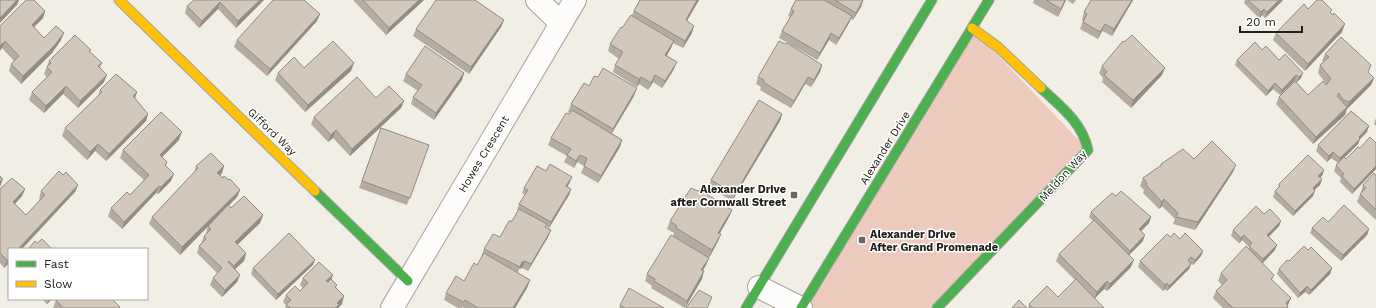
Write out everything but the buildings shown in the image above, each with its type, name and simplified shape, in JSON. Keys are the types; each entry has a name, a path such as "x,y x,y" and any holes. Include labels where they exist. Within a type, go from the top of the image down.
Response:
{"street":[{"name":"Gifford Way","path":"119,0 408,281"},
{"path":"537,0 561,23"},
{"name":"Howes Crescent","path":"392,308 576,0"},
{"path":"746,308 932,0"},
{"name":"Alexander Drive","path":"801,308 989,0"},
{"name":"Meldon Way","path":"937,308 1088,150 1085,136 1076,122 998,47 972,28"},
{"path":"759,287 801,308"}],"shaded area":[{"path":"972,28 1088,150 937,308 801,308"}],"traffic: fast":[{"path":"746,308 932,0"},
{"path":"801,308 989,0"},
{"path":"937,308 1088,150 1085,140 1076,123 1041,88"},
{"path":"315,191 408,281"}],"traffic: slow":[{"path":"119,0 315,191"},
{"path":"972,28 998,47 1041,88"}],"place":[{"name":"Alexander Drive after Cornwall Street","path":"794,195"},
{"name":"Alexander Drive After Grand Promenade","path":"862,240"}]}
